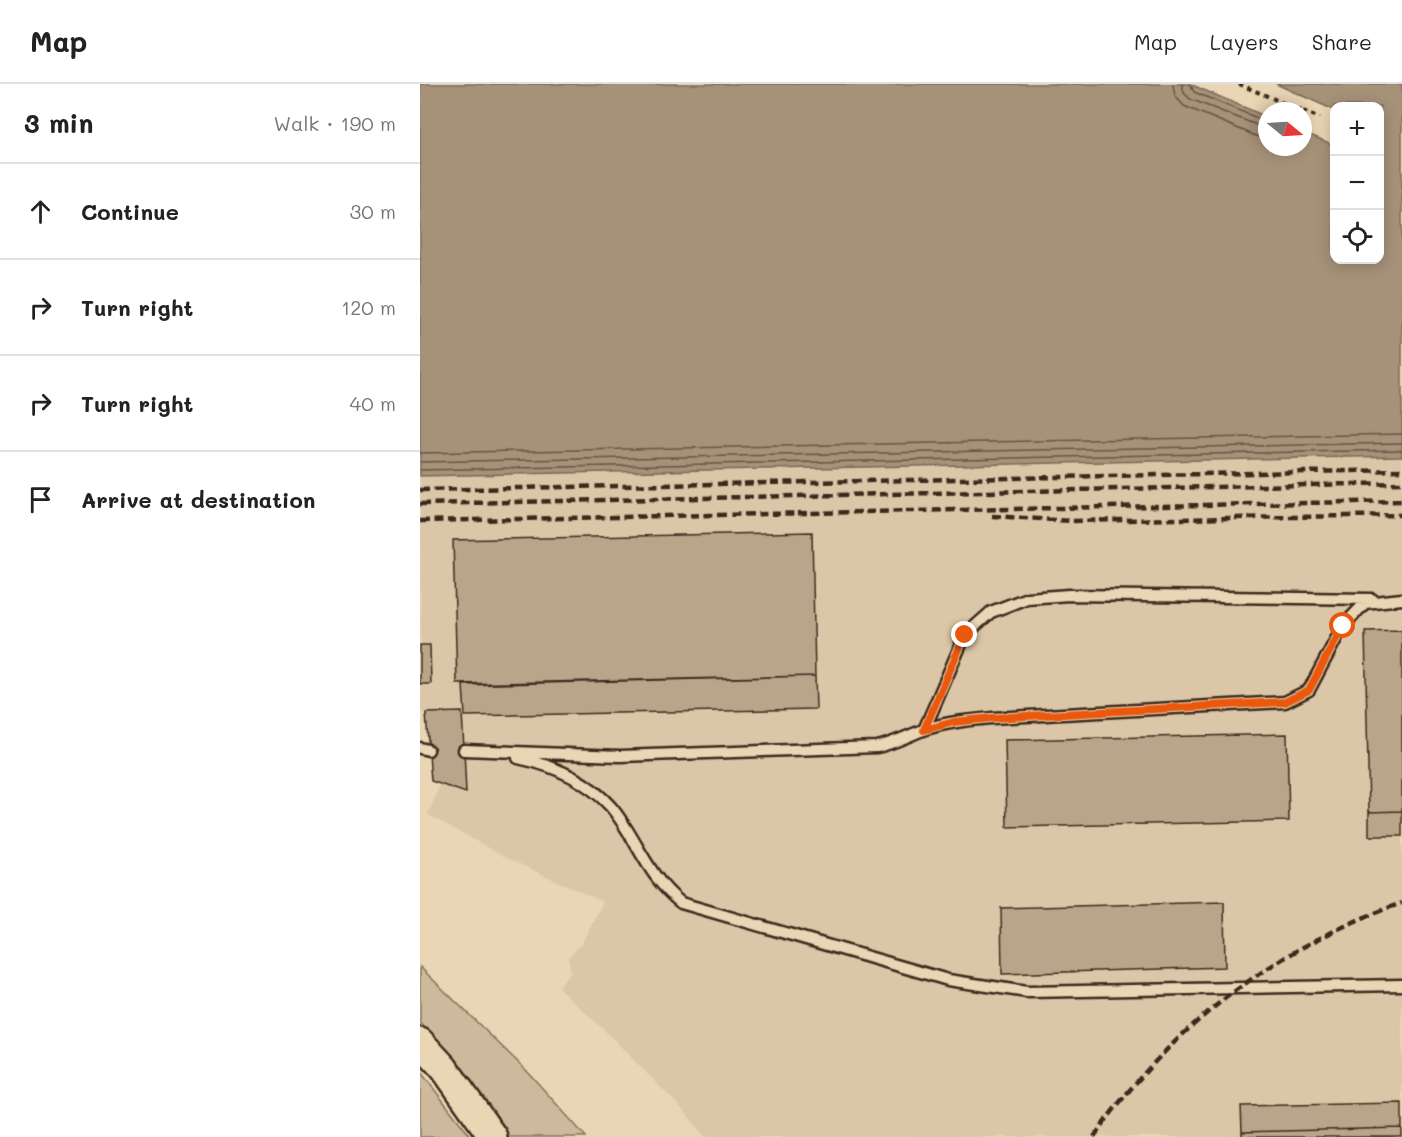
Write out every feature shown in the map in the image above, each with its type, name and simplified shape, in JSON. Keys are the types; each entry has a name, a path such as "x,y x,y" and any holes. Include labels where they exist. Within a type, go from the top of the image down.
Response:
{"street":[{"path":"420,1042 444,1068 493,1137"}],"lane":[{"path":"924,730 965,635 991,612 1027,598 1069,595 1402,599"},
{"path":"464,750 620,756 877,747 954,722 1285,702 1309,690 1343,626 1365,603 1390,599"},
{"path":"489,751 538,762 584,783 611,807 662,888 681,903 948,980 1027,992 1402,985"}],"path":[{"path":"1239,84 1282,102"},
{"path":"1312,115 1320,118"}],"shaded area":[{"path":"1402,456 1402,1137 705,1137 686,1113 558,987 571,971 568,958 582,943 603,902 513,861 428,815 440,784 431,781 426,713 421,712 420,476"},
{"path":"420,967 526,1070 586,1137 508,1137 468,1080 420,1022"},
{"path":"420,1071 471,1137 420,1137"}],"water":[{"path":"420,84 1190,84 1258,113 1258,156 1312,156 1312,136 1330,143 1330,264 1384,264 1384,102 1330,102 1330,108 1276,84 1402,84 1402,456 420,476"}],"building":[{"path":"812,532 815,676 457,684 453,540"},
{"path":"1402,630 1402,811 1369,812 1365,631"},
{"path":"420,645 430,645 431,684 420,684"},
{"path":"815,676 816,709 465,716 463,685"},
{"path":"462,712 466,793 431,781 426,713"},
{"path":"1287,734 1289,821 1007,827 1005,740"},
{"path":"1402,811 1402,836 1369,836 1369,812"},
{"path":"1224,902 1225,967 1002,974 1001,908"},
{"path":"1402,1103 1402,1128 1242,1132 1241,1106"},
{"path":"1402,1128 1402,1137 1242,1137 1242,1132"}],"railway":[{"path":"420,490 1402,470"},
{"path":"420,504 1402,483"},
{"path":"420,521 1402,501"},
{"path":"992,516 1071,521 1402,515"},
{"path":"1094,1137 1156,1060 1191,1026 1229,995 1269,967 1312,942 1402,903"}],"route":[{"path":"965,635 924,730 954,722 992,718 1285,702 1309,690 1343,626"}]}
